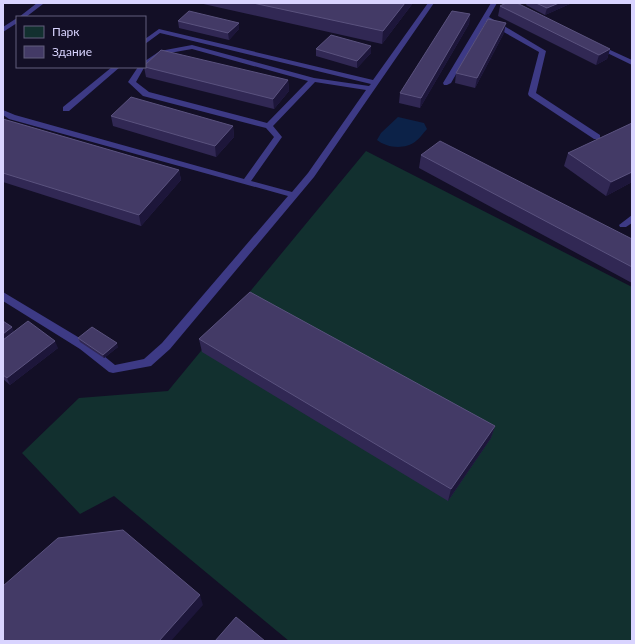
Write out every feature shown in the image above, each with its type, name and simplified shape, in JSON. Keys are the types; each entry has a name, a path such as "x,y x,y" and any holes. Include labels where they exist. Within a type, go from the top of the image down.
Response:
{"lane":[{"path":"3,296 84,346 113,369 147,363 166,346 311,175 431,3"},
{"path":"447,83 494,3"},
{"path":"23,16 40,4"},
{"path":"485,18 543,51 532,94 597,137"},
{"path":"3,30 16,21"},
{"path":"146,41 158,31 373,86"},
{"path":"589,42 632,63"},
{"path":"146,63 162,52 192,47 313,80 373,86"},
{"path":"66,109 115,68"},
{"path":"141,68 132,82 146,94 269,126 278,138 246,182"},
{"path":"269,126 313,80"},
{"path":"3,112 12,117 293,195"},
{"path":"623,225 632,218"}],"green space":[{"path":"366,151 632,287 632,641 289,641 114,496 80,514 22,453 79,398 168,391"}],"water":[{"path":"398,117 424,123 427,129 416,141 407,146 396,147 386,145 377,140 381,133"}],"building":[{"path":"253,3 405,3 383,31"},
{"path":"506,3 517,3 610,49 599,55 500,6"},
{"path":"536,3 559,3 547,8"},
{"path":"189,11 239,23 228,33 178,21"},
{"path":"452,11 470,14 421,98 400,93"},
{"path":"488,19 506,23 477,78 456,73"},
{"path":"331,35 371,46 357,61 316,49"},
{"path":"161,50 288,80 273,99 146,67 146,64"},
{"path":"131,97 233,126 215,146 111,116"},
{"path":"3,119 179,170 139,215 3,173"},
{"path":"632,123 632,172 611,182 568,153"},
{"path":"440,141 632,239 632,267 421,155"},
{"path":"250,292 495,426 451,489 199,339"},
{"path":"3,321 12,327 3,334"},
{"path":"28,321 55,341 7,378 3,375 3,340"},
{"path":"92,327 117,343 103,355 78,338"},
{"path":"123,530 200,595 159,641 3,641 3,586 58,538"},
{"path":"236,617 265,641 215,641"}]}
